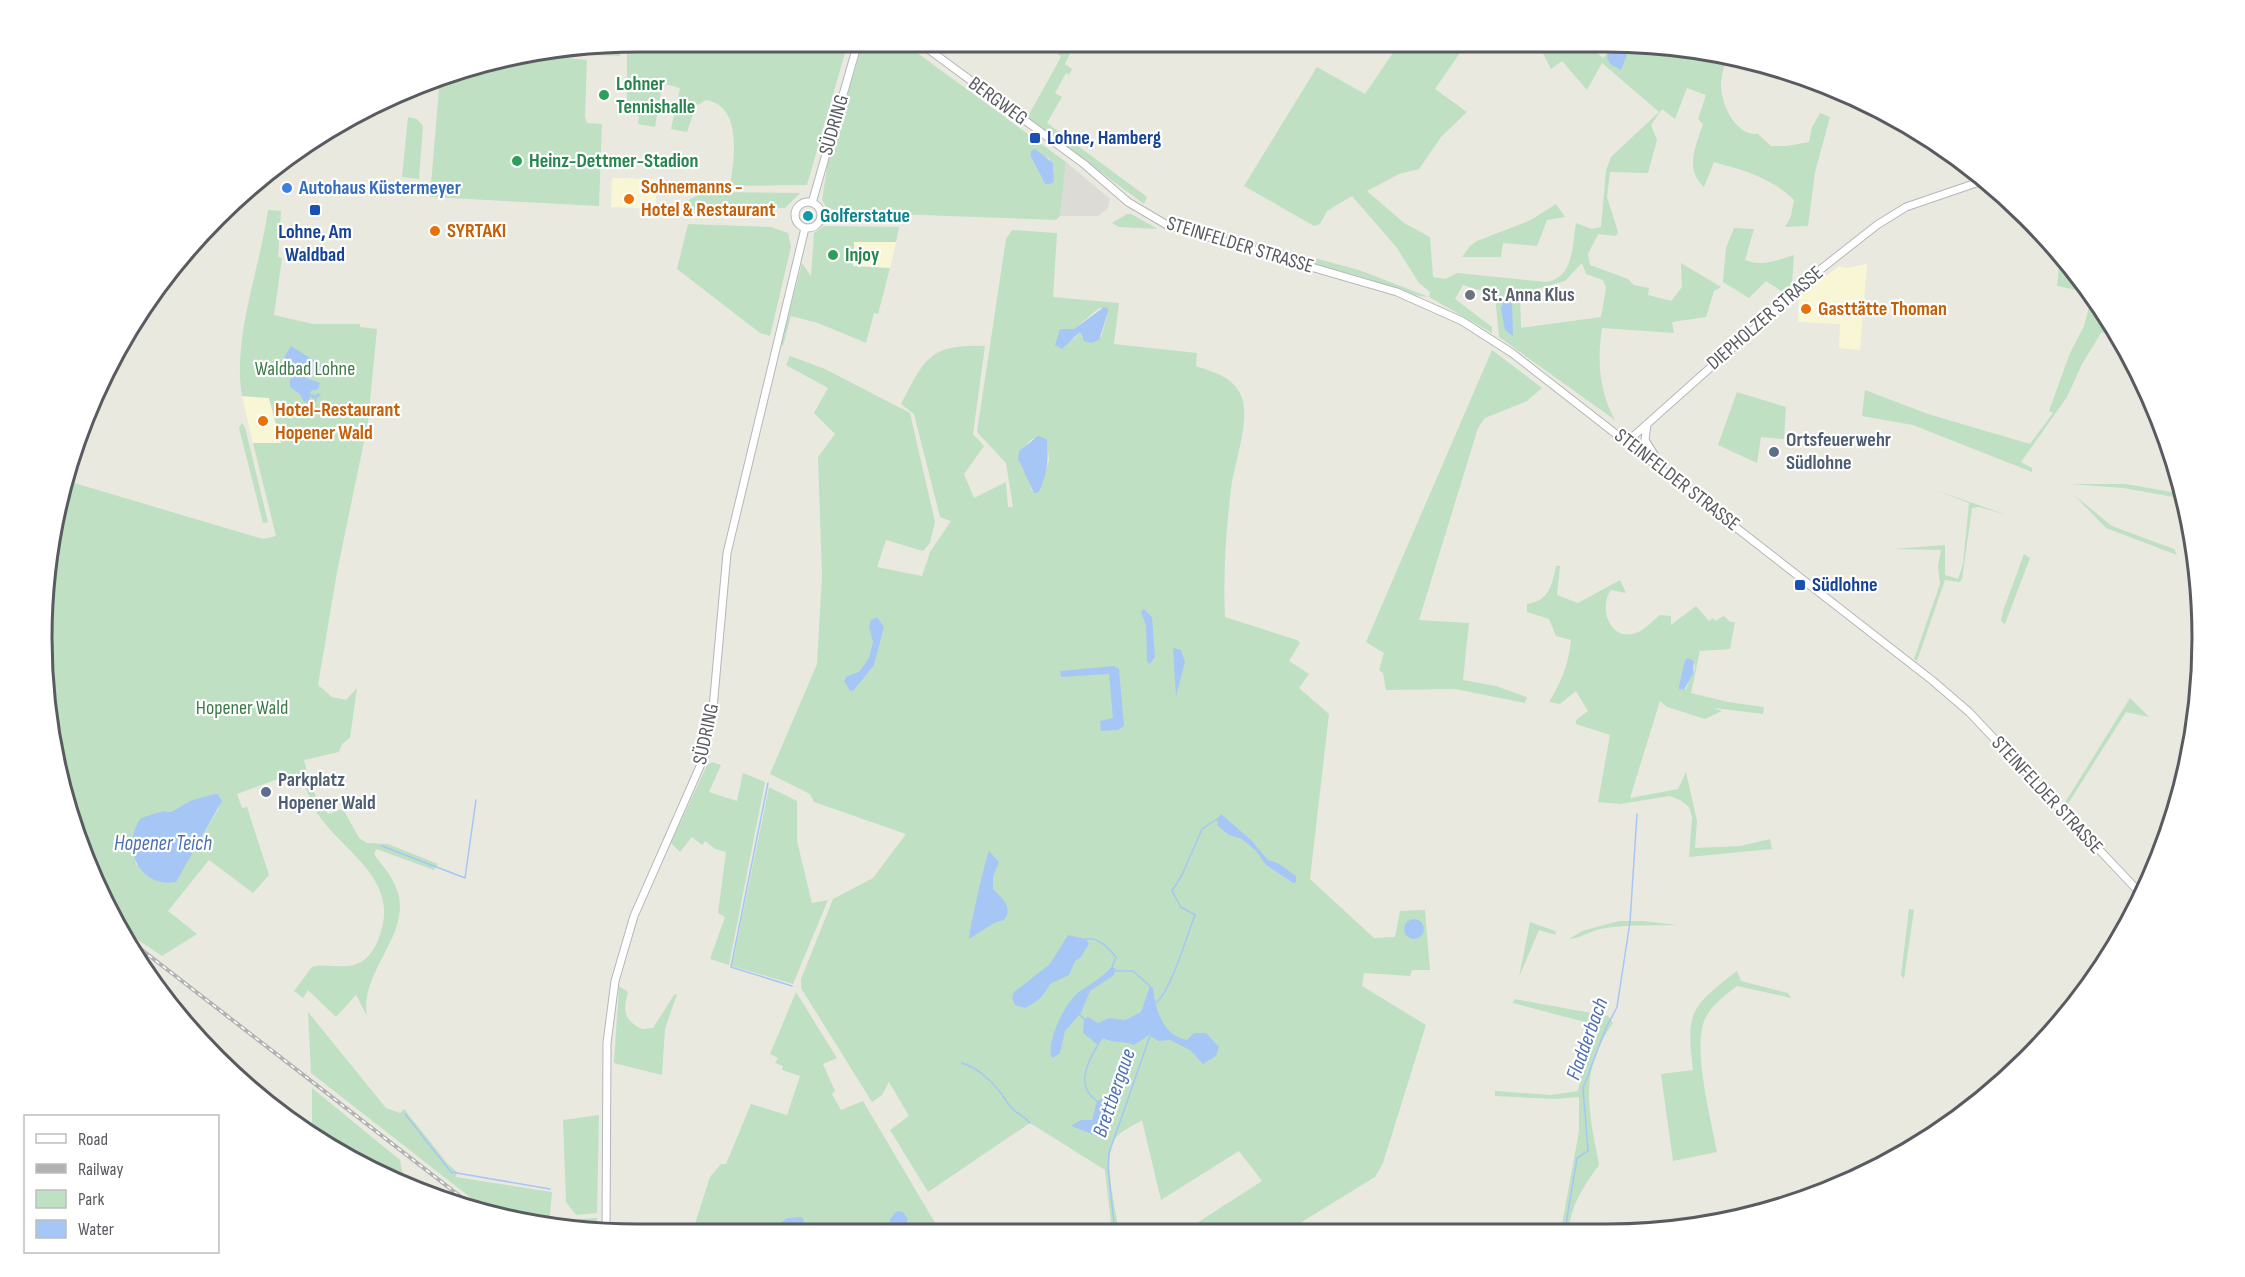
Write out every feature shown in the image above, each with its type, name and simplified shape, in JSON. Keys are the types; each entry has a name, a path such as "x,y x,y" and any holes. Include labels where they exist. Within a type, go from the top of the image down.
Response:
{"main road":[{"name":"SÜDRING","path":"812,203 855,52"},
{"name":"BERGWEG","path":"932,52 1084,164 1128,202"},
{"name":"DIEPHOLZER STRASSE","path":"1628,441 1821,269 1877,225 1906,207 1975,183"},
{"name":"STEINFELDER STRASSE","path":"1128,202 1167,225 1372,283 1431,306 1494,340 1663,468 1969,712 2136,889"},
{"path":"803,203 812,203 820,210 820,219 814,226 805,228 797,221 795,212 803,203"},
{"name":"SÜDRING","path":"606,1223 607,1043 615,981 634,916 705,755 713,708 727,553 805,228"},
{"path":"1648,421 1645,441 1663,468"}],"shaded area":[{"path":"1066,162 1110,199 1107,209 1098,216 1060,216"},
{"path":"612,178 656,179 656,209 611,207"},
{"path":"854,242 896,242 890,268 853,267"},
{"path":"1867,264 1860,350 1839,348 1840,324 1798,322 1799,297 1839,266 1847,268"},
{"path":"242,396 269,398 281,443 253,443"}],"green space":[{"path":"845,52 807,185 730,186 734,149 731,123 726,112 718,104 706,100 696,106 687,132 671,129 680,88 654,81 653,86 662,87 655,127 638,124 639,116 627,114 627,53"},
{"path":"860,52 916,52 1066,162 1060,216 1056,220 841,212 826,207 822,200 828,161","holes":["1030,155 1049,158 1054,169 1045,184"]},
{"path":"1056,52 1071,52 1065,64 1072,69 1069,75 1066,73 1055,93 1062,97 1047,123 1147,197 1144,204 1027,118 1061,57"},
{"path":"1394,52 1460,52 1435,89 1467,112 1441,137 1419,169 1399,174 1367,191 1404,223 1430,237 1433,277 1445,279 1457,273 1546,282 1562,274 1570,260 1576,223 1592,229 1601,227 1606,170 1611,157 1659,112 1602,63 1587,90 1562,61 1551,69 1542,52 1596,52 1603,58 1608,52 1645,54 1727,65 1724,66 1721,85 1731,118 1743,130 1758,134 1771,146 1809,142 1812,127 1820,113 1830,117 1815,172 1808,226 1785,227 1791,216 1794,200 1767,180 1746,172 1714,162 1704,187 1694,173 1693,157 1703,124 1698,119 1706,95 1687,88 1675,119 1662,109 1651,125 1657,140 1648,173 1610,172 1607,197 1618,232 1616,236 1598,234 1588,254 1590,265 1628,279 1634,285 1649,288 1648,295 1671,301 1682,287 1681,263 1721,287 1714,291 1706,317 1672,322 1674,333 1602,328 1601,375 1606,398 1615,420 1499,337 1495,295 1463,285 1455,299 1492,327 1492,333 1429,297 1430,292 1419,283 1397,248 1352,196 1327,211 1320,224 1314,226 1244,186 1317,67 1365,94","holes":["1582,263 1586,274 1603,280 1606,288 1601,317 1521,328 1520,294 1565,281"]},
{"path":"620,53 620,56 593,55 600,54"},
{"name":"Heinz-Dettmer-Stadion","path":"564,58 587,60 585,116 587,123 602,124 599,206 430,197 439,88 487,72 524,64"},
{"path":"408,117 417,119 423,126 419,179 402,177"},
{"path":"706,192 800,193 785,208 688,210 686,207 690,199"},
{"path":"1556,204 1565,217 1547,220 1537,246 1503,243 1501,257 1462,257 1477,241 1531,220"},
{"name":"Hopener Wald","path":"268,210 281,211 278,257 282,258 274,315 313,324 360,324 360,327 377,329 368,422 337,572 318,685 332,697 346,700 357,688 350,738 342,744 339,752 304,760 313,788 328,814 343,809 359,838 367,843 388,844 438,864 434,870 376,849 374,854 393,881 400,902 399,919 371,983 367,999 367,1016 356,995 336,1017 308,990 303,998 294,991 312,967 349,966 365,959 378,940 384,912 382,896 375,880 317,813 305,787 295,789 289,775 237,794 242,808 247,807 269,875 253,893 209,860 168,911 197,934 162,956 134,937 113,898 84,827 72,790 64,753 54,677 52,638 58,562 73,483 263,539 276,536 253,443 281,443 269,398 242,396 241,351 248,303","holes":["218,794 219,808 198,843 136,865 133,842 137,824 163,811 171,812 190,801"]},
{"path":"1127,214 1158,229 1119,227 1112,223"},
{"path":"1179,222 1359,270 1429,297 1412,294 1368,279 1177,224"},
{"path":"688,224 771,227 788,233 791,247 770,336 760,333 677,269"},
{"path":"824,226 899,227 896,242 854,242 853,266 890,268 878,314 874,313 866,343 818,323 791,316 783,346 781,345 802,263 811,276 814,233"},
{"path":"1734,228 1754,229 1745,260 1764,263 1794,255 1792,284 1784,293 1766,281 1749,298 1723,282 1726,248"},
{"path":"1012,230 1057,233 1053,297 1119,303 1114,344 1197,353 1196,366 1230,381 1242,398 1244,419 1228,521 1225,617 1297,640 1300,643 1289,661 1309,674 1299,688 1329,714 1310,879 1374,938 1395,937 1400,911 1425,910 1430,970 1412,970 1410,976 1364,973 1362,986 1426,1025 1383,1163 1375,1177 1298,1224 1195,1224 1262,1181 1239,1151 1161,1200 1142,1120 1120,1133 1111,1148 1110,1171 1118,1224 1111,1224 1105,1170 1030,1123 928,1192 890,1130 909,1116 889,1082 882,1095 872,1102 801,988 801,979 833,899 873,878 906,834 814,802 810,794 770,774 817,664 822,576 818,457 835,434 814,413 828,388 786,365 790,356 825,369 910,413 935,522 930,543 923,551 886,540 877,567 922,576 930,552 951,521 940,517 914,414 901,404 924,365 941,351 967,346 985,346 973,434 984,446 964,474 974,498 1006,482 1008,507 1013,507 1006,463 977,432 1006,239","holes":["1099,308 1109,309 1101,337 1082,338 1080,332 1073,340 1064,329 1074,329","1032,439 1047,440 1049,460 1039,492 1032,491 1019,459"]},
{"path":"2059,267 2077,290 2057,286"},
{"path":"2089,307 2106,332 2101,333 2082,364 2067,397 2021,462 2032,468 2032,472 1913,425 1862,416 1865,390 1928,414 2030,444 2053,413 2049,411 2070,353 2084,326"},
{"path":"1492,350 1542,388 1527,401 1485,418 1478,428 1419,620 1469,623 1463,680 1496,686 1527,697 1525,703 1455,689 1386,690 1383,673 1379,670 1384,653 1366,642"},
{"path":"1737,392 1786,407 1784,439 1761,437 1757,463 1718,445"},
{"path":"242,423 245,427 268,522 263,523 239,428"},
{"path":"2069,484 2125,484 2174,492 2175,497 2123,488"},
{"path":"1935,490 2007,515 1979,507 1972,508 1962,579 1960,582 1945,580 1917,661 1914,659 1940,584 1938,566 1941,550 1894,549 1945,545 1945,575 1958,579 1963,564 1969,503"},
{"path":"2074,495 2112,526 2174,549 2177,555 2106,528"},
{"path":"2024,554 2030,558 2005,624 2001,621 2003,611"},
{"path":"1556,566 1560,566 1557,595 1578,603 1620,580 1626,593 1611,590 1607,596 1606,612 1612,626 1624,634 1639,631 1660,615 1671,616 1671,625 1696,606 1709,621 1713,618 1715,621 1724,616 1730,622 1735,622 1730,649 1700,651 1691,693 1728,702 1764,707 1763,714 1714,708 1722,711 1705,719 1667,707 1660,701 1630,798 1678,789 1686,772 1697,821 1695,848 1740,846 1770,839 1772,849 1689,857 1692,817 1689,807 1680,800 1670,796 1620,804 1598,802 1610,735 1576,724 1576,720 1588,711 1576,691 1560,704 1549,702 1564,672 1571,640 1556,636 1549,619 1527,612 1527,604 1545,596 1551,586","holes":["1685,660 1694,661 1695,668 1686,689 1681,690 1679,685"]},
{"path":"2130,698 2149,717 2126,712 2066,807 2064,804"},
{"path":"712,762 721,765 709,792 737,801 743,773 765,782 729,965 710,959 725,917 718,913 726,852 715,849 705,841 702,845 692,837 680,852 671,843 707,765"},
{"path":"769,787 797,801 797,841 812,903 828,900 793,984 732,966"},
{"path":"1909,909 1914,910 1904,979 1901,975"},
{"path":"1619,921 1677,925 1609,927 1569,939 1582,931"},
{"path":"1530,922 1555,931 1556,935 1539,930 1519,977"},
{"path":"1737,971 1741,981 1788,993 1791,998 1737,986 1711,1009 1705,1019 1701,1047 1704,1084 1717,1152 1673,1161 1661,1074 1693,1070 1690,1035 1695,1012 1709,993"},
{"path":"619,986 628,992 625,1009 628,1018 642,1029 653,1028 674,995 677,994 665,1029 662,1075 614,1063"},
{"path":"796,992 837,1058 823,1064 835,1091 832,1094 841,1110 863,1101 936,1224 695,1224 710,1177 721,1164 726,1164 751,1104 787,1115 800,1076 782,1070 783,1066 775,1063 778,1058 770,1054"},
{"path":"1514,999 1608,1016 1613,1023 1595,1058 1589,1092 1599,1165 1575,1204 1570,1224 1562,1224 1579,1131 1579,1097 1555,1099 1495,1096 1495,1091 1551,1095 1578,1091 1583,1064 1596,1025 1513,1003"},
{"path":"308,1012 386,1108 400,1113 404,1109 457,1172 456,1177 552,1192 550,1217 475,1201 311,1073"},
{"path":"312,1088 400,1160 403,1175 345,1146 312,1125"},
{"path":"599,1115 597,1213 576,1215 566,1202 563,1120"},
{"path":"597,1218 597,1223 578,1221"}],"water":[{"path":"1608,52 1627,55 1621,70 1610,64 1607,57"},
{"path":"1035,149 1053,163 1054,182 1050,184 1045,184 1030,155"},
{"path":"1505,298 1512,304 1513,336 1505,330 1501,308"},
{"path":"1104,307 1109,309 1099,340 1091,343 1084,341 1080,332 1062,349 1055,345 1060,329 1074,329"},
{"path":"291,346 324,367 317,378 284,357"},
{"path":"298,375 320,383 318,389 311,391 309,402 304,402 300,394 290,387 290,379"},
{"path":"1038,436 1047,439 1047,460 1042,485 1039,492 1034,493 1018,459 1019,451"},
{"path":"1144,609 1152,617 1155,657 1150,664 1147,662 1146,625 1141,612"},
{"path":"877,617 884,627 874,665 854,690 850,691 844,681 847,676 859,672 869,658 873,642 869,627 871,620"},
{"path":"1173,648 1181,650 1185,662 1176,696"},
{"path":"1688,658 1694,661 1693,674 1684,690 1679,689 1685,660"},
{"path":"1114,666 1119,669 1124,726 1118,730 1101,731 1100,721 1113,718 1109,674 1061,677 1060,671"},
{"name":"Hopener Teich","path":"218,794 222,801 176,882 152,879 143,872 133,852 132,841 141,818 163,811 171,812 190,801"},
{"path":"1221,814 1251,840 1268,860 1278,863 1296,876 1296,882 1293,883 1266,865 1256,851 1242,839 1229,835 1218,826 1217,819"},
{"path":"989,851 999,862 993,877 993,889 1006,903 1007,916 1004,920 994,923 969,939 978,894"},
{"path":"1414,919 1421,922 1424,929 1421,936 1414,939 1407,936 1404,929 1407,922"},
{"path":"1068,935 1086,939 1089,944 1080,958 1075,961 1069,975 1050,984 1037,1001 1025,1008 1015,1005 1012,998 1014,992 1050,964"},
{"path":"1112,967 1115,968 1114,975 1090,991 1081,1013 1065,1031 1060,1053 1053,1058 1051,1056 1052,1040 1059,1020 1070,1001"},
{"path":"1150,986 1153,988 1158,1013 1166,1027 1172,1033 1187,1040 1194,1033 1206,1033 1219,1047 1216,1056 1203,1064 1190,1050 1170,1040 1158,1041 1149,1035 1134,1045 1103,1038 1098,1045 1083,1033 1084,1019 1088,1017 1098,1023 1109,1018 1125,1020 1141,1012"},
{"path":"1109,1096 1115,1101 1110,1104 1104,1130 1097,1136 1071,1126 1081,1120 1092,1120 1097,1101"},
{"path":"897,1211 903,1212 908,1219 906,1224 889,1224 890,1219"},
{"path":"802,1217 804,1221 802,1224 779,1224 787,1218"}],"waterway":[{"path":"315,402 316,396 311,395 313,398 317,395 317,394 320,395 317,397"},
{"path":"768,783 731,967 792,986"},
{"path":"382,846 465,878 476,800"},
{"name":"Fladderbach","path":"1566,1224 1577,1158 1588,1151 1583,1088 1606,1028 1617,1007 1630,922 1637,814"},
{"path":"1156,1003 1173,975 1195,915 1181,907 1172,891 1182,875 1202,829 1217,819"},
{"path":"1086,939 1099,941 1110,950 1116,957 1112,967"},
{"path":"1114,971 1133,971 1150,986"},
{"path":"1080,1015 1084,1019"},
{"name":"Brettbergaue","path":"1114,1224 1108,1168 1109,1153 1150,1036"},
{"path":"1097,1101 1087,1089 1085,1075 1098,1045"},
{"path":"962,1063 988,1079 1011,1107 1030,1123"},
{"path":"405,1114 451,1172 550,1189"}],"railway":[{"path":"143,950 460,1196"}],"place":[{"name":"Lohner Tennishalle","path":"604,95"},
{"name":"Lohne, Hamberg","path":"1035,138"},
{"name":"Heinz-Dettmer-Stadion","path":"517,161"},
{"name":"Autohaus Küstermeyer","path":"287,188"},
{"name":"Sohnemanns - Hotel & Restaurant","path":"629,199"},
{"name":"Lohne, Am Waldbad","path":"315,210"},
{"name":"Golferstatue","path":"808,216"},
{"name":"SYRTAKI","path":"435,231"},
{"name":"Injoy","path":"833,255"},
{"name":"St. Anna Klus","path":"1470,295"},
{"name":"Gasttätte Thoman","path":"1806,309"},
{"name":"Hotel-Restaurant Hopener Wald","path":"263,421"},
{"name":"Ortsfeuerwehr Südlohne","path":"1774,452"},
{"name":"Südlohne","path":"1800,585"},
{"name":"Parkplatz Hopener Wald","path":"266,792"}],"park label":[{"name":"Waldbad Lohne","path":"305,369"}]}
